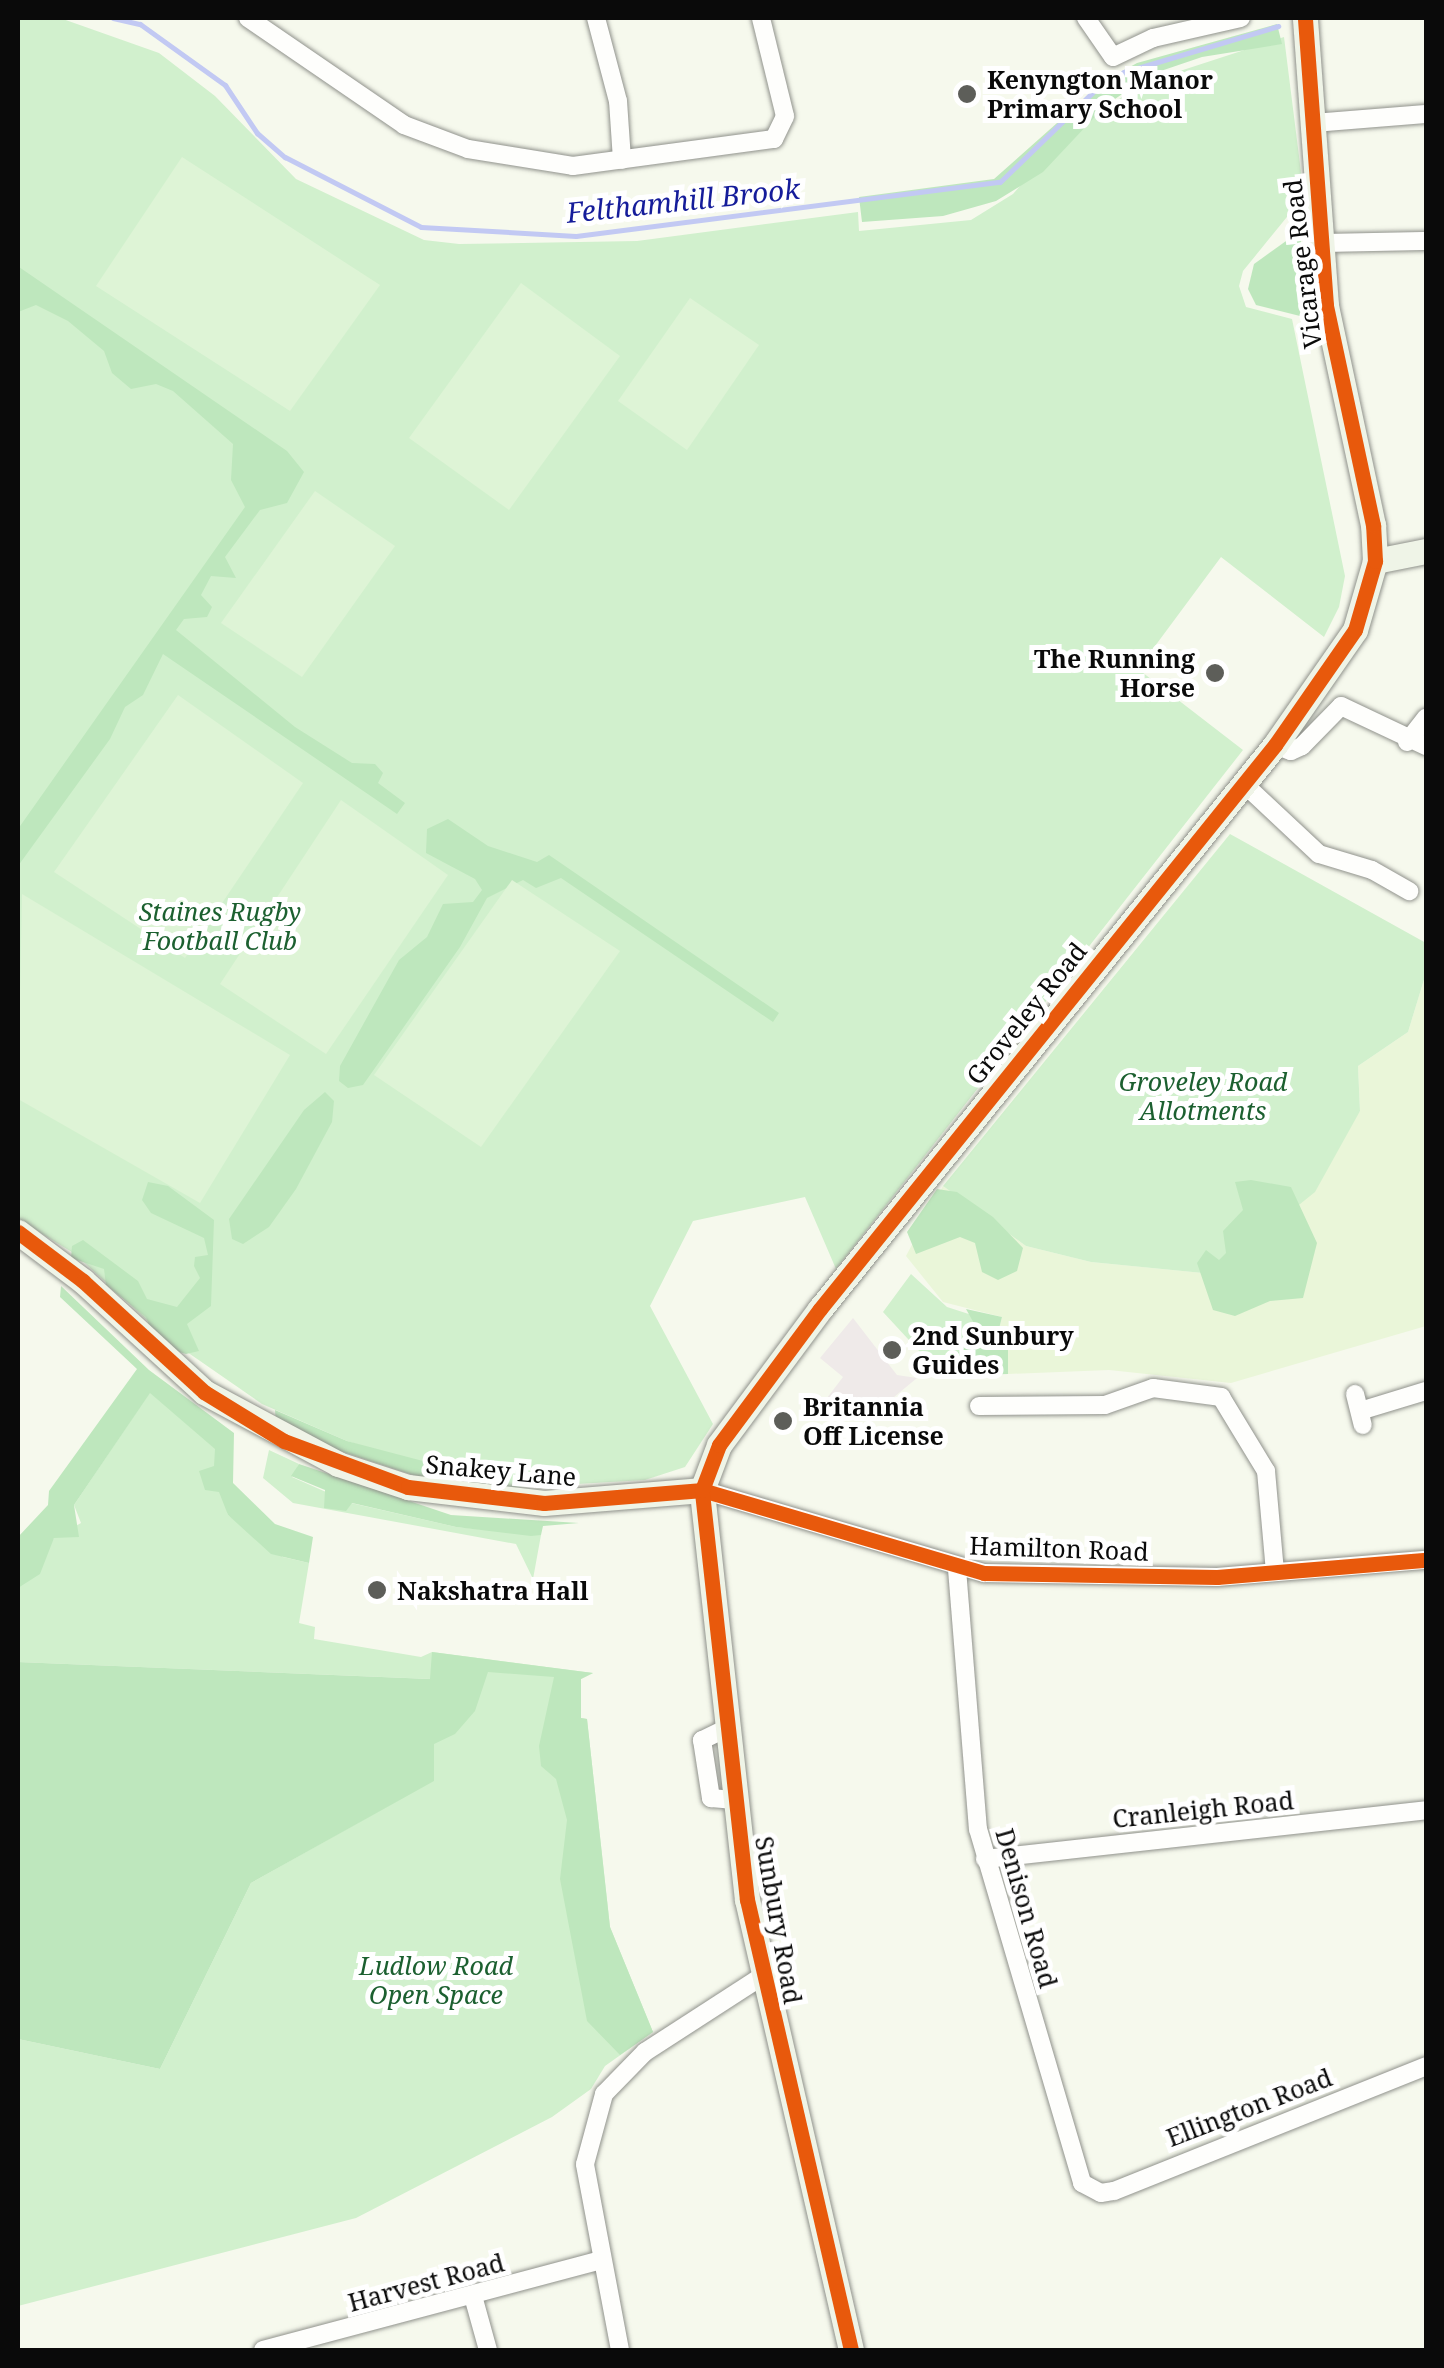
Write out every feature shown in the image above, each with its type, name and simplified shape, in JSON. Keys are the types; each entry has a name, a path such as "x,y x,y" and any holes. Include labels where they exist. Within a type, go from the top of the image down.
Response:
{"street":[{"path":"248,18 356,96 436,137 528,162 573,166 774,139 785,116 760,18"},
{"path":"596,18 618,101 622,160"},
{"path":"1086,18 1112,57 1153,38 1241,18"},
{"name":"Vicarage Road","path":"1305,18 1321,243 1375,561"},
{"path":"1313,123 1426,114"},
{"path":"1321,243 1426,241"},
{"path":"1375,561 1426,552"},
{"name":"Groveley Road","path":"702,1490 718,1445 820,1309 1337,664 1366,600 1375,561"},
{"path":"1275,745 1302,746 1341,706 1407,742 1426,746"},
{"path":"1407,742 1426,718"},
{"path":"1243,783 1320,854 1372,870 1409,891"},
{"name":"Snakey Lane","path":"18,1232 83,1281 204,1392 258,1426 338,1464 408,1487 544,1503 702,1490"},
{"path":"979,1406 1009,1397 1105,1405 1154,1388 1221,1397 1266,1471 1275,1572"},
{"path":"1359,1410 1426,1391"},
{"name":"Hamilton Road","path":"702,1490 733,1504 831,1525 956,1569 1154,1576 1275,1572 1426,1560"},
{"name":"Sunbury Road","path":"702,1490 735,1800 761,1977 851,2350"},
{"name":"Denison Road","path":"956,1569 965,1715 985,1859 1082,2182 1092,2190"},
{"name":"Cranleigh Road","path":"985,1859 1426,1810"},
{"path":"620,2350 584,2164 591,2130 618,2074 761,1977"},
{"name":"Ellington Road","path":"1092,2190 1114,2191 1426,2066"},
{"name":"Harvest Road","path":"263,2350 601,2260"},
{"path":"473,2296 488,2350"}],"shaded area":[{"path":"853,1318 897,1375 917,1378 882,1407 874,1402 852,1418 827,1398 843,1377 820,1358"}],"green space":[{"name":"Staines Rugby Football Club","path":"18,18 60,18 159,53 215,96 296,179 424,240 459,244 637,241 858,212 859,231 971,220 1013,194 1059,142 1140,84 1284,37 1304,196 1243,271 1239,286 1246,307 1292,319 1345,576 1339,607 1324,637 1221,557 1138,669 1243,750 836,1269 805,1197 693,1221 650,1306 713,1424 685,1467 645,1480 493,1489 347,1441 262,1404 164,1336 75,1254 18,1219"},
{"path":"1277,24 1282,44 1202,57 1152,74 1106,105 1043,172 996,201 943,216 862,222 859,197 994,179 1103,82 1137,63"},
{"path":"182,157 380,285 290,411 96,286"},
{"path":"1300,231 1308,318 1256,305 1248,289 1254,264"},
{"path":"19,267 287,451 304,472 287,503 260,510 225,557 236,578 211,576 201,595 212,607 207,617 184,619 176,630 295,727 352,763 375,764 383,773 378,783 405,803 397,814 163,654 143,695 125,707 110,739 18,866 18,829 245,507 231,480 233,444 173,391 156,384 131,389 112,373 104,351 68,321 36,305 18,312"},
{"path":"521,283 620,356 509,510 409,438"},
{"path":"690,298 759,345 687,450 618,401"},
{"path":"315,491 395,546 302,677 221,623"},
{"path":"178,695 303,783 185,958 54,872"},
{"path":"341,800 448,875 326,1054 220,984"},
{"path":"448,819 488,846 537,862 549,855 779,1013 773,1022 561,878 536,888 523,880 487,898 460,947 363,1085 348,1088 339,1081 340,1066 399,960 427,937 443,904 473,902 482,890 475,879 426,853 427,829"},
{"name":"Groveley Road Allotments","path":"1230,834 1426,943 1426,973 1408,1032 1358,1066 1360,1111 1315,1192 1213,1274 1091,1262 1026,1246 943,1186"},
{"path":"512,880 620,951 481,1147 374,1075"},
{"path":"22,894 290,1055 200,1203 18,1099"},
{"path":"1426,973 1426,1326 1231,1383 1109,1370 1008,1374 1008,1338 997,1338 1002,1317 943,1302 906,1256 943,1186 1026,1246 1091,1262 1213,1274 1360,1111 1358,1066 1408,1032"},
{"path":"325,1092 334,1101 332,1122 296,1189 269,1227 243,1244 232,1239 229,1219 304,1110"},
{"path":"1251,1180 1291,1187 1317,1243 1303,1298 1270,1301 1235,1316 1213,1310 1197,1263 1206,1250 1219,1260 1226,1253 1223,1231 1243,1210 1235,1182"},
{"path":"148,1182 168,1186 214,1220 211,1306 187,1324 199,1351 186,1354 166,1348 153,1335 146,1317 106,1285 104,1269 71,1258 72,1246 83,1240 138,1281 147,1299 177,1307 200,1278 194,1266 195,1257 208,1255 204,1238 151,1213 142,1200"},
{"path":"937,1189 957,1192 993,1217 1023,1248 1017,1271 998,1280 982,1272 975,1243 960,1237 916,1254 907,1232"},
{"path":"911,1274 947,1307 975,1316 981,1336 946,1362 936,1364 920,1352 883,1312"},
{"path":"61,1286 149,1370 234,1433 233,1483 275,1524 313,1537 309,1563 271,1554 228,1515 219,1492 205,1490 199,1471 214,1466 215,1449 150,1393 74,1505 79,1537 54,1538 40,1574 18,1588 18,1537 48,1505 49,1491 137,1369 60,1297"},
{"path":"966,1309 1002,1317 997,1337 1008,1337 1008,1374 945,1376 942,1364 981,1336"},
{"name":"Ludlow Road Open Space","path":"150,1392 216,1449 228,1515 283,1557 309,1563 299,1623 315,1627 314,1639 421,1657 432,1652 593,1673 581,1679 581,1718 587,1719 610,1927 653,2032 605,2066 591,2089 552,2117 356,2218 18,2306 18,2039 160,2069 251,1883 434,1780 431,1679 18,1662 18,1588 54,1538 81,1523 74,1505"},
{"path":"275,1410 347,1441 495,1480 493,1489 419,1477 328,1447 276,1423"},
{"path":"269,1450 299,1464 292,1477 351,1503 456,1527 541,1535 533,1579 516,1544 293,1503 263,1478"},
{"path":"299,1464 451,1515 579,1523 543,1526 541,1535 531,1536 456,1527 352,1503 346,1511 324,1508 325,1490 291,1476"},
{"path":"432,1652 593,1673 581,1679 581,1718 587,1719 610,1927 653,2032 620,2055 587,2021 560,1879 567,1820 556,1779 541,1766 539,1746 554,1677 488,1672 475,1711 455,1734 434,1744 434,1781 251,1883 160,2069 18,2039 18,1662 430,1679"}],"waterway":[{"name":"Felthamhill Brook","path":"113,18 140,24 225,85 257,133 285,157 421,227 576,236 1000,182 1095,90 1124,72 1278,26"}],"cycle path":[{"path":"851,2350 747,1900 702,1490 719,1445 820,1309 1275,745 1355,630 1375,561 1373,525 1326,305 1305,18"},
{"path":"18,1232 83,1281 204,1392 284,1441 408,1487 544,1503 702,1490 984,1573 1217,1577 1426,1560"}],"place":[{"name":"Kenyngton Manor Primary School","path":"967,94"},
{"name":"The Running Horse","path":"1215,673"},
{"name":"2nd Sunbury Guides","path":"892,1350"},
{"name":"Britannia Off License","path":"783,1421"},
{"name":"Nakshatra Hall","path":"377,1590"}]}
